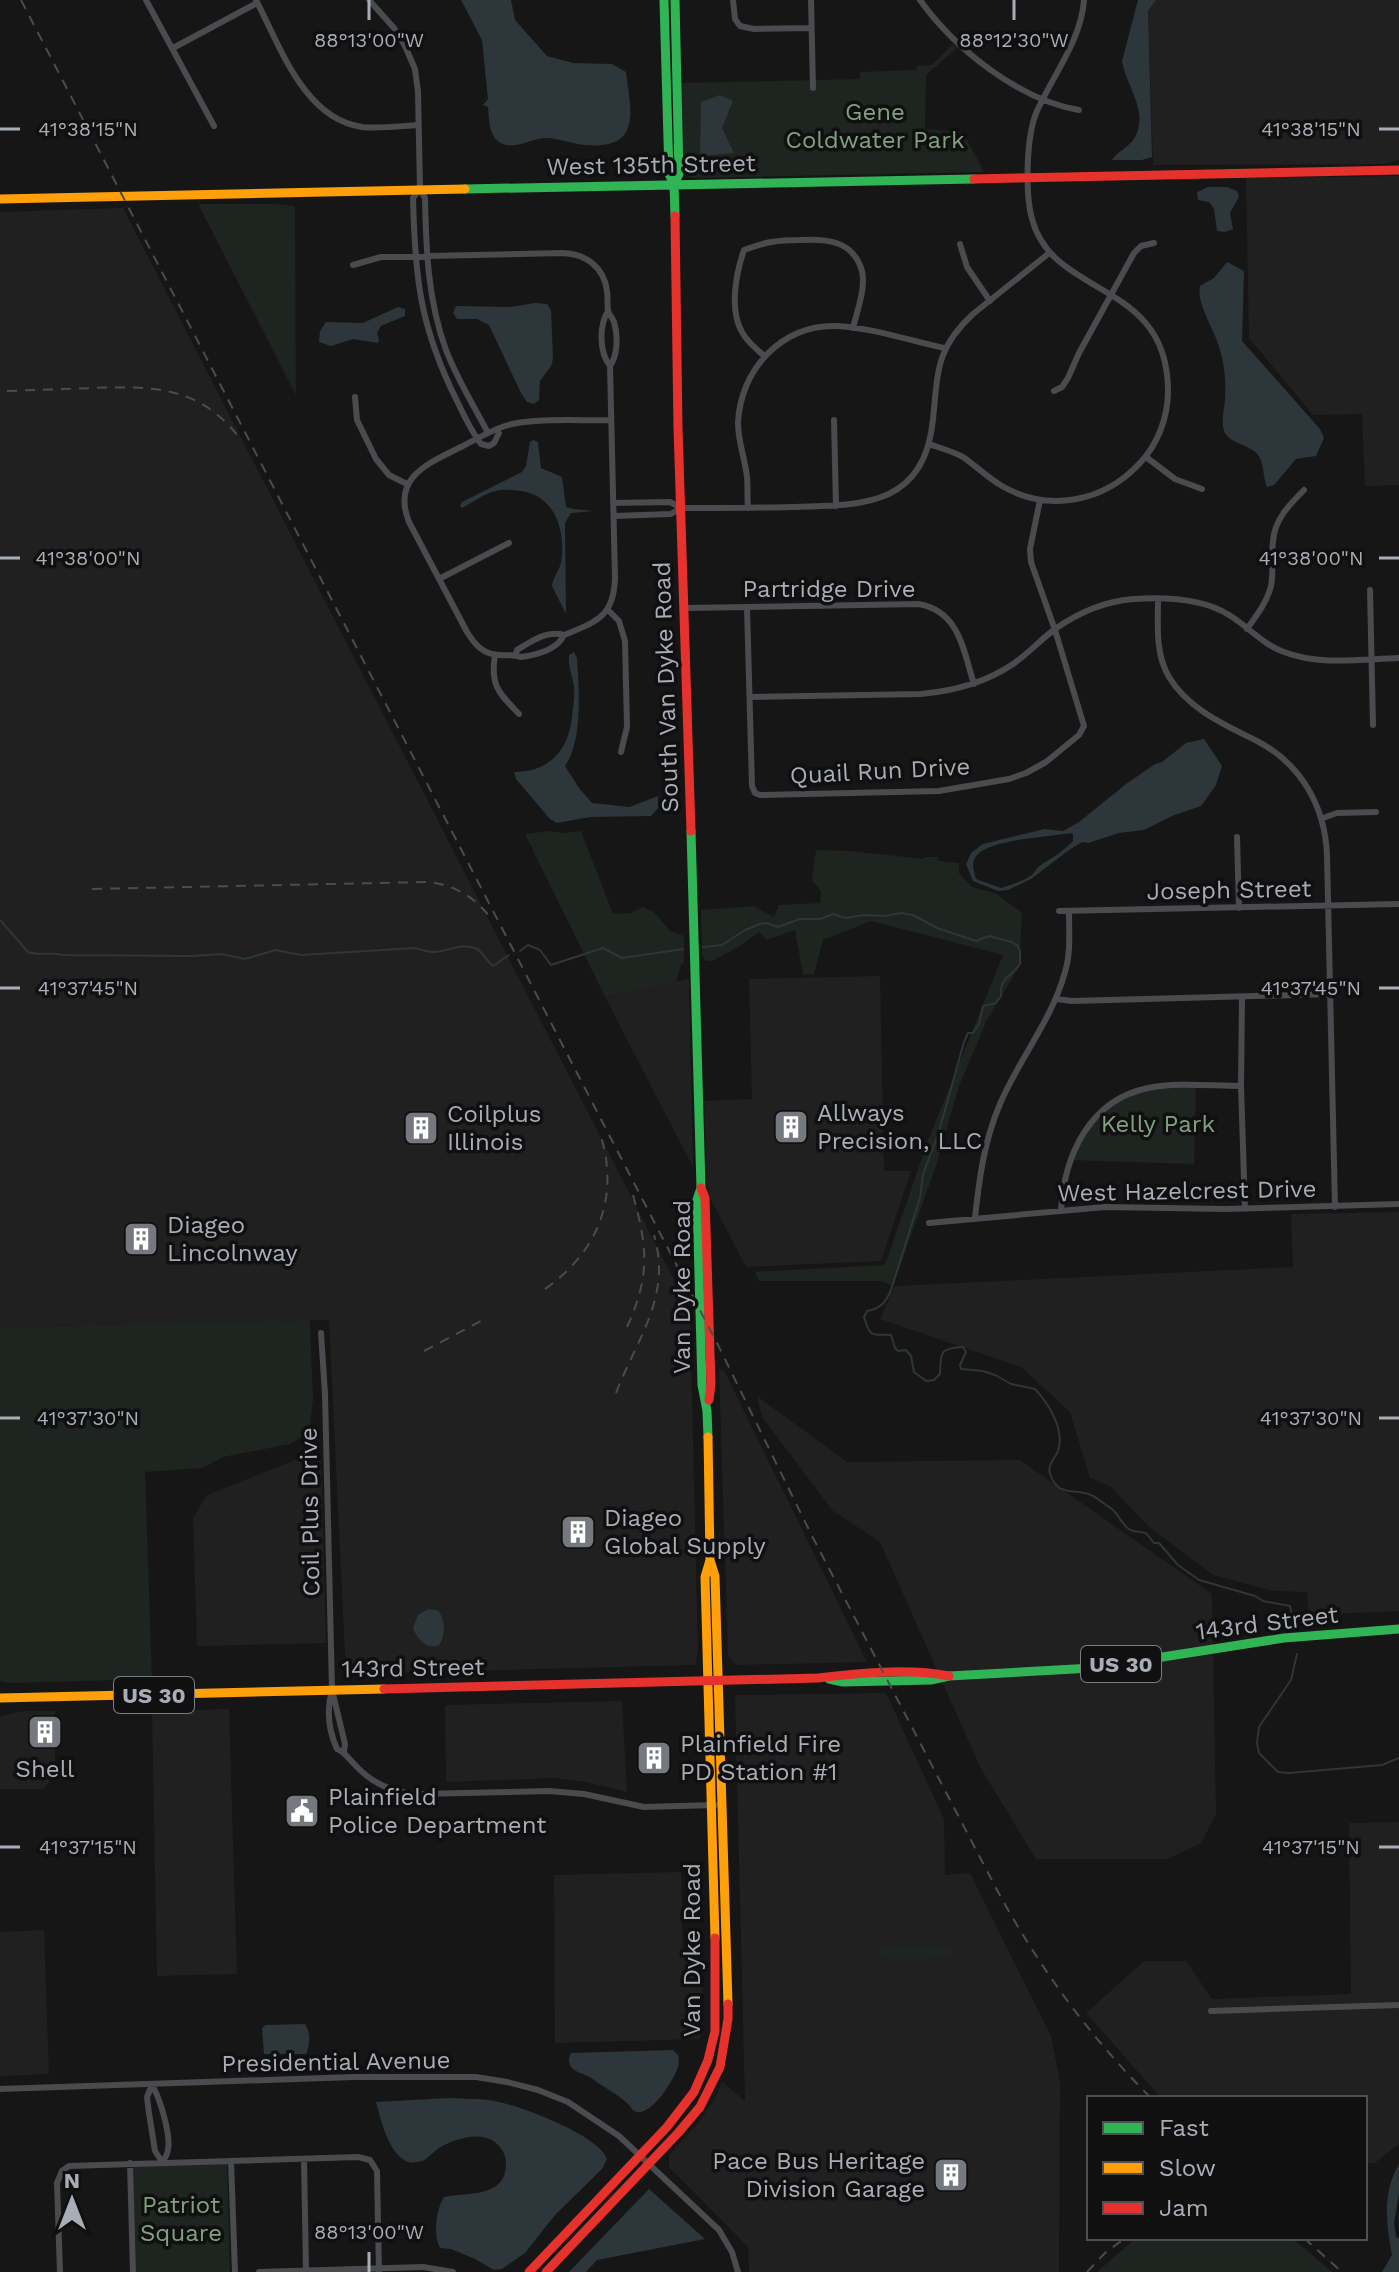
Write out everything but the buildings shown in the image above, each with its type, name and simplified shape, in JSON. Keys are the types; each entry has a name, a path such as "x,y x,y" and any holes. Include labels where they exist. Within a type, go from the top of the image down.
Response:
{"street":[{"path":"146,0 214,126"},
{"path":"369,0 394,28 415,69 420,189 425,198 427,256 434,308 447,351 488,433"},
{"name":"South Van Dyke Road","path":"664,0 669,172 674,184 701,1188"},
{"name":"South Van Dyke Road","path":"674,184 679,174 675,0"},
{"path":"733,0 735,19 740,26 754,29 811,28"},
{"path":"811,0 813,88"},
{"path":"920,0 963,48 1011,83 1057,107 1079,110"},
{"path":"929,444 964,458 1005,487 1040,500 1070,501 1104,492 1131,473 1146,457 1164,420 1168,402 1165,364 1147,326 1135,311 1112,294 1048,254 1032,221 1028,194 1031,126 1072,43 1084,0"},
{"path":"173,48 257,2 300,85 328,113 362,127 418,125"},
{"name":"West 135th Street","path":"0,199 1399,170"},
{"path":"420,189 413,198 415,256 422,310 436,355 481,444 489,446 497,440 497,429"},
{"path":"764,356 746,339 736,318 736,277 744,250 770,241 826,239 847,248 863,274 853,328"},
{"path":"1054,391 1062,387 1068,378 1134,253 1141,246 1154,243"},
{"path":"960,244 967,267 990,301"},
{"path":"353,265 381,257 563,253 578,255 592,262 601,272 607,287 608,311 604,319 602,344 610,366 615,591 608,610 595,622 564,635 559,643 543,651 521,657 516,654 495,655 480,649 471,639 406,514 404,499 407,484 427,464 497,429 521,422 611,420"},
{"path":"613,503 670,502 681,508 836,506 871,502 897,489 918,468 929,444 944,348 962,324 1048,254"},
{"path":"422,310 434,308"},
{"path":"608,311 614,320 616,341 614,360 610,366"},
{"path":"748,508 738,420 741,399 748,379 764,356 778,344 823,326 853,328 944,348"},
{"path":"436,355 447,351"},
{"path":"451,389 461,383"},
{"path":"355,397 357,420 376,459 389,475 407,484"},
{"path":"834,420 836,506"},
{"path":"1146,457 1175,479 1202,489"},
{"path":"1247,629 1263,606 1272,583 1276,525 1286,508 1304,490"},
{"name":"Quail Run Drive","path":"747,607 752,786 755,793 939,791 1009,779 1026,773 1046,762 1079,735 1084,726 1031,562 1030,549 1040,500"},
{"path":"614,516 671,514 681,508"},
{"path":"439,579 509,543"},
{"path":"1370,590 1373,725"},
{"path":"750,697 947,691 974,684 1014,664 1073,618 1112,603 1133,599 1204,604 1228,614 1267,645 1287,654 1307,658 1399,658"},
{"path":"1158,599 1158,642 1168,675 1182,694 1217,721 1280,756 1310,791 1323,818 1331,994 1335,1207"},
{"name":"Partridge Drive","path":"684,608 919,604 933,607 954,625 974,684"},
{"path":"608,610 619,621 625,641 627,727 621,752"},
{"path":"516,654 517,650 544,636 564,635"},
{"path":"495,655 492,671 497,691 519,714"},
{"path":"1323,818 1337,813 1376,812"},
{"path":"1237,837 1239,908"},
{"name":"Joseph Street","path":"1059,911 1399,904"},
{"path":"975,1218 984,1155 999,1106 1057,999 1066,969 1069,911"},
{"path":"1057,999 1331,994"},
{"path":"1242,998 1245,1209"},
{"path":"1061,1211 1066,1175 1084,1129 1114,1102 1148,1088 1241,1086"},
{"name":"Van Dyke Road","path":"546,2272 700,2107 713,2085 724,2055 728,1983 720,1680 715,1576 710,1560 707,1411 702,1385 697,1200 701,1188"},
{"name":"West Hazelcrest Drive","path":"929,1223 1105,1207 1245,1209 1399,1204"},
{"name":"Coil Plus Drive","path":"321,1333 326,1410 332,1690 345,1744 344,1752 367,1777 406,1794 571,1792 644,1807 723,1805"},
{"name":"Van Dyke Road","path":"529,2272 688,2102 702,2076 713,2044 716,1965 705,1577 710,1560"},
{"name":"143rd Street","path":"0,1698 720,1680 931,1680 949,1676 1092,1668 1284,1638 1399,1629"},
{"path":"1211,2011 1399,2005"},
{"name":"Presidential Avenue","path":"0,2089 354,2077 476,2077 507,2082 568,2102 619,2136 719,2230 732,2252 738,2272"},
{"path":"152,2085 147,2097 149,2113 155,2151 162,2162"},
{"path":"152,2085 159,2095 168,2137 168,2152 162,2162"},
{"path":"60,2272 57,2183 62,2171 69,2166 358,2157 370,2160 377,2171 379,2270"},
{"path":"304,2159 306,2271"},
{"path":"231,2161 235,2272"},
{"path":"130,2163 133,2272"},
{"path":"259,2272 423,2267 453,2272"}],"shaded area":[{"path":"461,0 511,0 515,20 547,56 573,63 612,64 626,72 630,114 624,135 603,145 548,138 517,145 499,142 491,131 488,107 483,105 488,99 482,40"},
{"path":"1138,0 1156,0 1148,11 1152,157 1112,160 1133,140 1139,127 1138,108 1122,61"},
{"path":"1156,0 1399,0 1399,160 1384,164 1153,165 1148,11"},
{"path":"720,95 733,101 722,128 734,153 700,156 701,102"},
{"path":"1399,176 1399,485 1365,486 1362,414 1313,415 1249,338 1246,178"},
{"path":"1208,187 1227,187 1237,191 1239,197 1230,213 1233,229 1217,231 1214,209 1209,202 1198,200 1197,192"},
{"path":"123,208 690,1311 698,1652 695,1665 346,1674 329,1320 0,1327 0,212"},
{"path":"1227,262 1244,271 1242,341 1320,429 1324,438 1316,456 1296,459 1274,485 1267,487 1259,456 1227,436 1223,427 1223,362 1203,309 1200,286 1214,278"},
{"path":"547,304 551,310 553,359 540,381 539,400 534,404 527,402 521,393 489,325 477,319 457,319 453,313 456,306 510,307"},
{"path":"398,307 405,309 405,316 381,326 377,333 378,343 353,339 331,346 319,342 320,331 326,322 363,323"},
{"path":"533,440 538,442 541,468 562,477 566,507 594,511 571,513 565,523 566,614 552,586 561,563 560,528 543,500 521,491 502,490 487,494 462,508 460,506 462,502 522,472"},
{"path":"574,652 577,658 577,729 575,743 565,766 592,803 630,807 658,796 658,808 651,816 590,817 557,823 516,779 514,772 547,764 566,740 574,694 569,655"},
{"path":"1204,739 1222,766 1216,785 1201,806 1144,830 1082,842 1031,879 1008,890 998,891 973,881 966,864 972,852 983,844 1044,829 1063,831 1186,743","holes":["1073,834 1069,845 1021,881 1001,888 976,879 974,860 989,847 1018,840"]},
{"path":"880,976 884,1171 911,1171 881,1261 746,1267 707,1192 704,1101 752,1099 749,979"},
{"path":"689,979 693,1167 605,997"},
{"path":"1399,1212 1399,1611 1309,1615 1307,1592 1274,1591 1213,1575 1149,1527 1110,1486 1090,1478 1070,1412 1021,1367 880,1319 895,1286 1293,1267 1291,1214"},
{"path":"719,1368 725,1372 867,1662 736,1665 728,1655"},
{"path":"757,1396 847,1462 1020,1460 1212,1594 1216,1814 1201,1843 1167,1859 1036,1859 980,1767 880,1542 833,1511 762,1417"},
{"path":"295,1460 321,1460 326,1643 197,1646 193,1518 207,1495"},
{"path":"428,1609 437,1610 442,1617 444,1633 438,1646 422,1642 413,1628 418,1615"},
{"path":"886,1693 944,1819 945,1875 970,1873 1051,2036 1060,2083 1059,2272 749,2272 748,2247 669,2167 669,2155 699,2122 722,2082 745,2101 735,1695"},
{"path":"622,1701 627,1792 554,1778 446,1782 445,1705"},
{"path":"229,1709 237,1974 157,1976 152,1711"},
{"path":"24,1711 55,1711 55,1775 43,1789 0,1789 0,1716"},
{"path":"1399,1822 1399,2144 1375,2163 1367,2163 1367,2096 1159,2096 1086,2013 1144,1961 1186,1961 1212,1999 1351,1994 1349,1823"},
{"path":"681,1872 683,1956 702,1957 700,2039 555,2043 554,1875"},
{"path":"44,1930 49,2074 0,2076 0,1932"},
{"path":"305,2024 309,2039 306,2054 264,2054 262,2028 266,2025"},
{"path":"673,2050 679,2058 676,2073 662,2096 649,2108 637,2112 624,2100 574,2069 569,2062 571,2053"},
{"path":"449,2098 493,2101 542,2116 591,2141 607,2159 602,2169 555,2215 525,2253 502,2269 494,2270 451,2249 440,2248 436,2230 444,2197 484,2191 500,2183 506,2164 501,2148 490,2139 468,2137 439,2148 422,2161 408,2162 394,2151 376,2102"},
{"path":"1399,2164 1399,2193 1394,2223 1396,2237 1399,2238 1399,2272 1382,2272 1392,2255 1387,2220 1388,2197"},
{"path":"649,2189 705,2239 597,2260 586,2272 569,2272"}],"green space":[{"name":"Gene Coldwater Park","path":"953,44 957,48 926,75 925,129 963,132 984,172 692,178 684,175 681,83 860,79 860,72 916,70 917,66 932,65"},
{"path":"198,204 295,206 296,395"},
{"path":"581,831 613,914 630,913 643,907 654,912 670,931 684,936 684,963 676,982 605,997 525,834"},
{"path":"816,850 924,859 938,857 939,861 959,863 959,873 972,887 995,893 1022,913 1019,967 987,1020 959,1086 935,1169 893,1286 881,1281 759,1281 755,1272 885,1265 927,1143 1003,955 871,921 823,940 814,974 803,975 795,930 767,940 759,932 740,946 712,961 706,961 702,955 701,910 754,906 774,917 779,905 820,903 821,891 812,880"},
{"name":"Kelly Park","path":"1196,1086 1194,1164 1071,1160 1084,1129 1114,1102 1148,1088"},
{"path":"310,1320 313,1400 309,1432 290,1444 223,1457 203,1468 145,1472 152,1679 0,1681 0,1327"},
{"path":"950,1946 954,1955 950,1958 890,1960 879,1952 883,1947"},
{"name":"Patriot Square","path":"227,2163 230,2272 136,2272 133,2165"},
{"path":"1134,2240 1292,2240 1332,2272 1097,2272"}],"waterway":[{"path":"703,947 722,945 760,924 778,927 800,919 820,919 833,914 845,918 901,913 976,941 989,936 1018,946 1020,964 1004,981 996,1003 983,1006 979,1024 973,1033 968,1033 964,1042 891,1290 882,1304 867,1311 864,1317 866,1324 873,1334 891,1335 895,1348 898,1351 906,1350 911,1356 914,1372 926,1381 934,1380 940,1374 943,1352 963,1347 966,1352 961,1369 983,1371 1011,1384 1035,1389 1050,1410 1059,1435 1058,1451 1049,1470 1053,1482 1068,1491 1096,1498 1112,1509 1124,1525 1146,1533 1154,1543 1159,1543 1178,1565 1199,1580 1263,1601 1290,1606 1294,1625"},
{"path":"0,920 28,952 36,954 221,954 245,959 276,950 301,955 415,948 435,952 465,946 478,949 493,966 509,955"},
{"path":"520,951 528,945 540,950 551,965 603,948 622,958 683,949"},
{"path":"1297,1654 1291,1680 1259,1727 1259,1753 1278,1772 1289,1773 1382,1765 1399,1758"}],"railway":[{"path":"21,0 997,1890 1066,2000 1149,2096"},
{"path":"7,391 156,389 193,399 210,409 241,440"},
{"path":"92,889 427,882 462,892 489,916"},
{"path":"545,1289 579,1257 600,1220 606,1200 607,1179 606,1156 600,1133"},
{"path":"627,1327 640,1292 644,1262 642,1231 633,1195"},
{"path":"616,1393 650,1317 655,1298 659,1278 654,1235"},
{"path":"424,1351 481,1321"},
{"path":"1087,2272 1122,2240"},
{"path":"1306,2240 1342,2272"}],"traffic: fast":[{"path":"664,0 669,174 674,184 675,216"},
{"path":"674,184 679,174 675,0"},
{"path":"465,189 974,179"},
{"path":"691,831 701,1188 697,1200 702,1385 708,1437"},
{"path":"829,1679 843,1682 931,1680 949,1676 1092,1668 1284,1638 1399,1629"}],"traffic: slow":[{"path":"0,199 465,189"},
{"path":"708,1437 728,2004"},
{"path":"710,1560 705,1577 715,1938"},
{"path":"0,1698 384,1689"}],"traffic: jam":[{"path":"974,179 1399,170"},
{"path":"675,216 678,428 691,831"},
{"path":"701,1188 705,1198 709,1400"},
{"path":"384,1689 818,1678 884,1672 949,1676"},
{"path":"529,2272 667,2127 694,2092 708,2060 715,2031 715,1938"},
{"path":"546,2272 700,2107 720,2067 728,2004"}],"place":[{"name":"Allways Precision, LLC","path":"791,1127"},
{"name":"Coilplus Illinois","path":"421,1128"},
{"name":"Diageo Lincolnway","path":"141,1239"},
{"name":"Diageo Global Supply","path":"578,1532"},
{"name":"Shell","path":"45,1732"},
{"name":"Plainfield Fire PD Station #1","path":"654,1758"},
{"name":"Plainfield Police Department","path":"302,1811"},
{"name":"Pace Bus Heritage Division Garage","path":"951,2175"}]}
